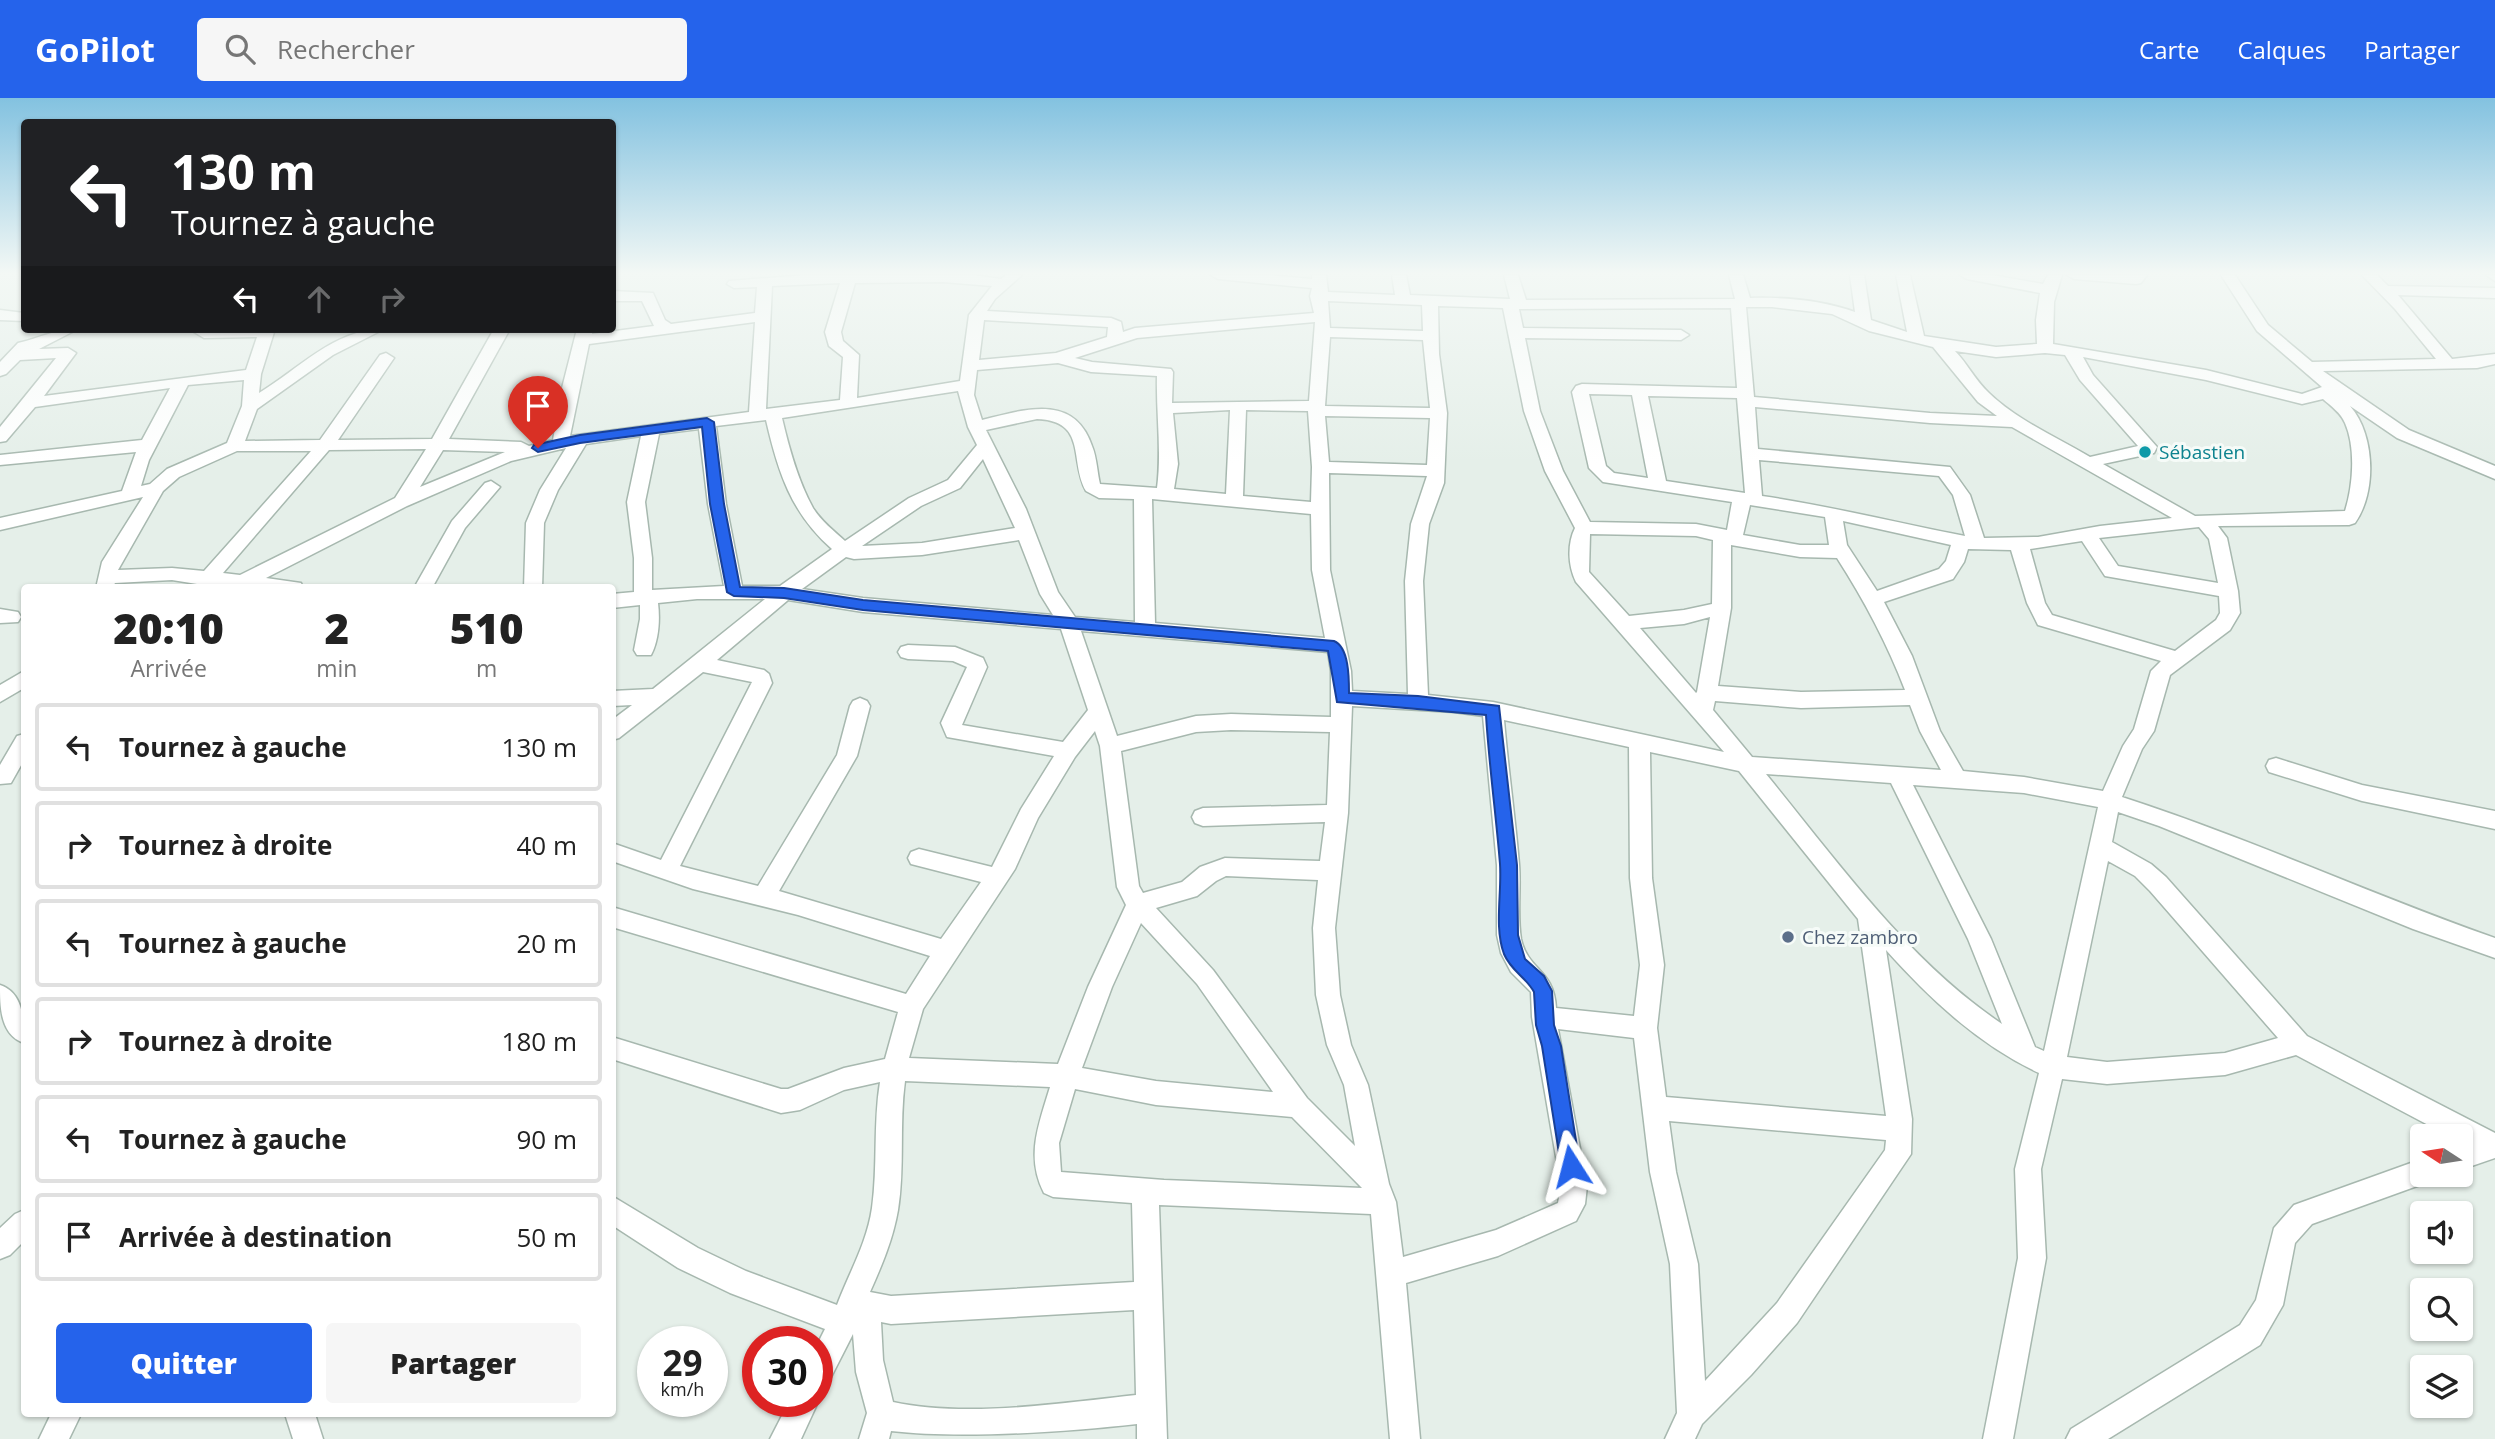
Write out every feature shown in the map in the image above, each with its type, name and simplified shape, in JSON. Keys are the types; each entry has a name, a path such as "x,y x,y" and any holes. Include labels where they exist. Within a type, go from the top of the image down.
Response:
{"street":[{"path":"0,371 34,338"},
{"path":"14,355 52,338"},
{"path":"234,446 250,406 253,374 264,338"},
{"path":"250,406 327,352 358,338"},
{"path":"401,502 497,338"},
{"path":"561,442 582,338"},
{"path":"762,338 764,413 805,510 819,528 844,550 854,553 922,549 1023,533"},
{"path":"834,338 835,343 851,355 848,404"},
{"path":"973,338 968,366 969,405 976,428 1017,509 1023,533 1049,594 1069,623 1110,746 1128,887 1138,904 1205,977 1298,1106 1379,1193"},
{"path":"968,366 1058,358 1115,338"},
{"path":"1320,338 1316,408 1321,467 1321,570 1341,671 1342,698 1337,813 1324,928 1328,995 1339,1045 1356,1085 1379,1193 1392,1274 1405,1439"},
{"path":"1418,701 1414,581 1420,524 1433,494 1439,413 1430,338"},
{"path":"1516,338 1539,432 1554,471 1584,528"},
{"path":"1705,703 1721,608 1727,537 1737,527 1748,499 1750,454 1741,338"},
{"path":"1908,338 1996,352 2045,348 2071,351 2206,374 2288,397 2305,399 2329,390"},
{"path":"2044,338 2045,348"},
{"path":"2016,422 1930,418 1744,397 1639,390 1582,389 1580,392 1601,472 1609,478 1833,513 1968,543 2019,544 2198,522 2348,519 2355,514 2358,503 2360,470 2354,425 2329,390 2273,338"},
{"path":"2425,338 2448,363"},
{"path":"1939,344 1984,398 2016,422 2085,463 2198,522 2218,538 2229,591 2230,613 2227,621 2196,647 2176,658 2158,676 2152,710 2144,731 2133,746 2109,801 2039,1061 2028,1169 2032,1258 1998,1439"},
{"path":"2071,351 2086,377 2148,447 2085,463"},
{"path":"0,437 68,353 14,355"},
{"path":"208,578 272,509 341,425 386,358"},
{"path":"1058,358 1091,367 1164,372 1169,464 1165,494"},
{"path":"2306,367 2477,363 2495,359"},
{"path":"30,403 182,381 253,374"},
{"path":"130,495 140,460 182,381"},
{"path":"538,448 437,444 234,446 173,473 156,488 147,508 111,562 106,583 172,574 237,584 401,502 506,457 561,442 764,413 848,404 967,385"},
{"path":"1639,390 1658,486"},
{"path":"2329,390 2403,434 2495,472"},
{"path":"1164,408 1238,405 1439,413"},
{"path":"1234,502 1238,405"},
{"path":"976,428 1043,413 1057,414 1073,425 1082,440 1094,490 1103,493 1165,494 1319,509"},
{"path":"707,422 717,504 734,592"},
{"path":"643,598 643,558 636,502 651,430"},
{"path":"533,584 535,523 549,490 580,439"},
{"path":"0,460 150,445"},
{"path":"616,730 784,593 904,509 954,484 985,446"},
{"path":"1750,454 1944,471 1953,481 1963,499 1968,543 1952,568 1946,574 1873,600"},
{"path":"1321,467 1436,471"},
{"path":"424,584 458,525 491,487"},
{"path":"0,524 156,488"},
{"path":"1143,493 1145,628"},
{"path":"1833,513 1838,545 1873,600 1902,656 1930,731 1956,779"},
{"path":"1584,528 1668,528 1800,551 1843,552"},
{"path":"1584,528 1579,538 1582,577 1625,623 1670,679 1705,703 1747,765 1869,916 1933,986 1971,1017 2039,1061 2107,1073 2225,1064 2298,1044"},
{"path":"2087,535 2112,571 2229,591"},
{"path":"2019,544 2036,603 2045,620 2176,658"},
{"path":"616,601 671,593 784,593 863,605 1334,646"},
{"path":"643,598 649,603 650,620 644,650"},
{"path":"1625,623 1684,617 1721,608"},
{"path":"908,652 955,654 976,663 977,667 951,723 954,731 1068,751"},
{"path":"667,871 762,679 700,664"},
{"path":"616,699 659,696"},
{"path":"1705,703 1917,697"},
{"path":"1342,698 1418,701 1493,710 1747,765 2024,785 2109,801 2190,828 2431,926 2495,948"},
{"path":"764,897 847,756 860,706"},
{"path":"1392,1274 1498,1243 1567,1212 1572,1204 1574,1186 1544,1017 1543,991 1538,982 1519,965 1509,935 1508,865 1493,710"},
{"path":"833,1348 855,1310 877,1244 885,1207 888,1109 894,1069 912,1006 946,951 1007,863 1029,815 1068,751 1098,712"},
{"path":"1110,746 1196,724 1231,722 1340,725"},
{"path":"1639,740 1641,878 1652,965 1646,1028 1663,1172 1684,1264 1692,1415"},
{"path":"4,777 21,747"},
{"path":"2276,766 2362,793 2495,820"},
{"path":"1898,776 2039,1061"},
{"path":"1203,817 1337,813"},
{"path":"2099,845 2133,863 2158,884 2298,1044 2495,1146"},
{"path":"616,853 667,871 946,951"},
{"path":"919,859 997,877"},
{"path":"1332,871 1225,867 1208,874 1189,889 1138,904 1100,987 1066,1076 1046,1143 1048,1174 1053,1184 1145,1192 1379,1193"},
{"path":"1680,1439 1692,1415 1741,1365 1787,1312 1898,1154 1899,1129 1869,916"},
{"path":"616,918 912,1006"},
{"path":"0,995 21,1027"},
{"path":"1544,1017 1646,1028"},
{"path":"616,1049 781,1101 794,1101 828,1085 870,1071 894,1069 1066,1076 1156,1093 1298,1106"},
{"path":"1656,1108 1899,1129"},
{"path":"2473,1154 2495,1146"},
{"path":"2081,1439 2250,1335 2269,1305 2283,1237 2302,1214 2410,1176"},
{"path":"1145,1192 1144,1244 1149,1295 1149,1408 1152,1439"},
{"path":"616,1212 688,1258 740,1283 855,1310 941,1309 1149,1295"},
{"path":"0,1246 21,1226"},
{"path":"855,1310 866,1341 878,1426 897,1419 960,1422 1056,1418 1149,1408"},
{"path":"54,1439 65,1417"},
{"path":"301,1417 308,1439"},
{"path":"785,1439 796,1417"}],"place":[{"name":"Sébastien","path":"2145,452"},
{"name":"Chez zambro","path":"1788,937"}],"route":[{"path":"538,448 580,439 707,422 711,467 734,592 784,593 863,605 1334,646 1341,671 1342,698 1418,701 1493,710 1508,865 1509,935 1519,965 1538,982 1543,991 1545,1025 1571,1166"}]}
